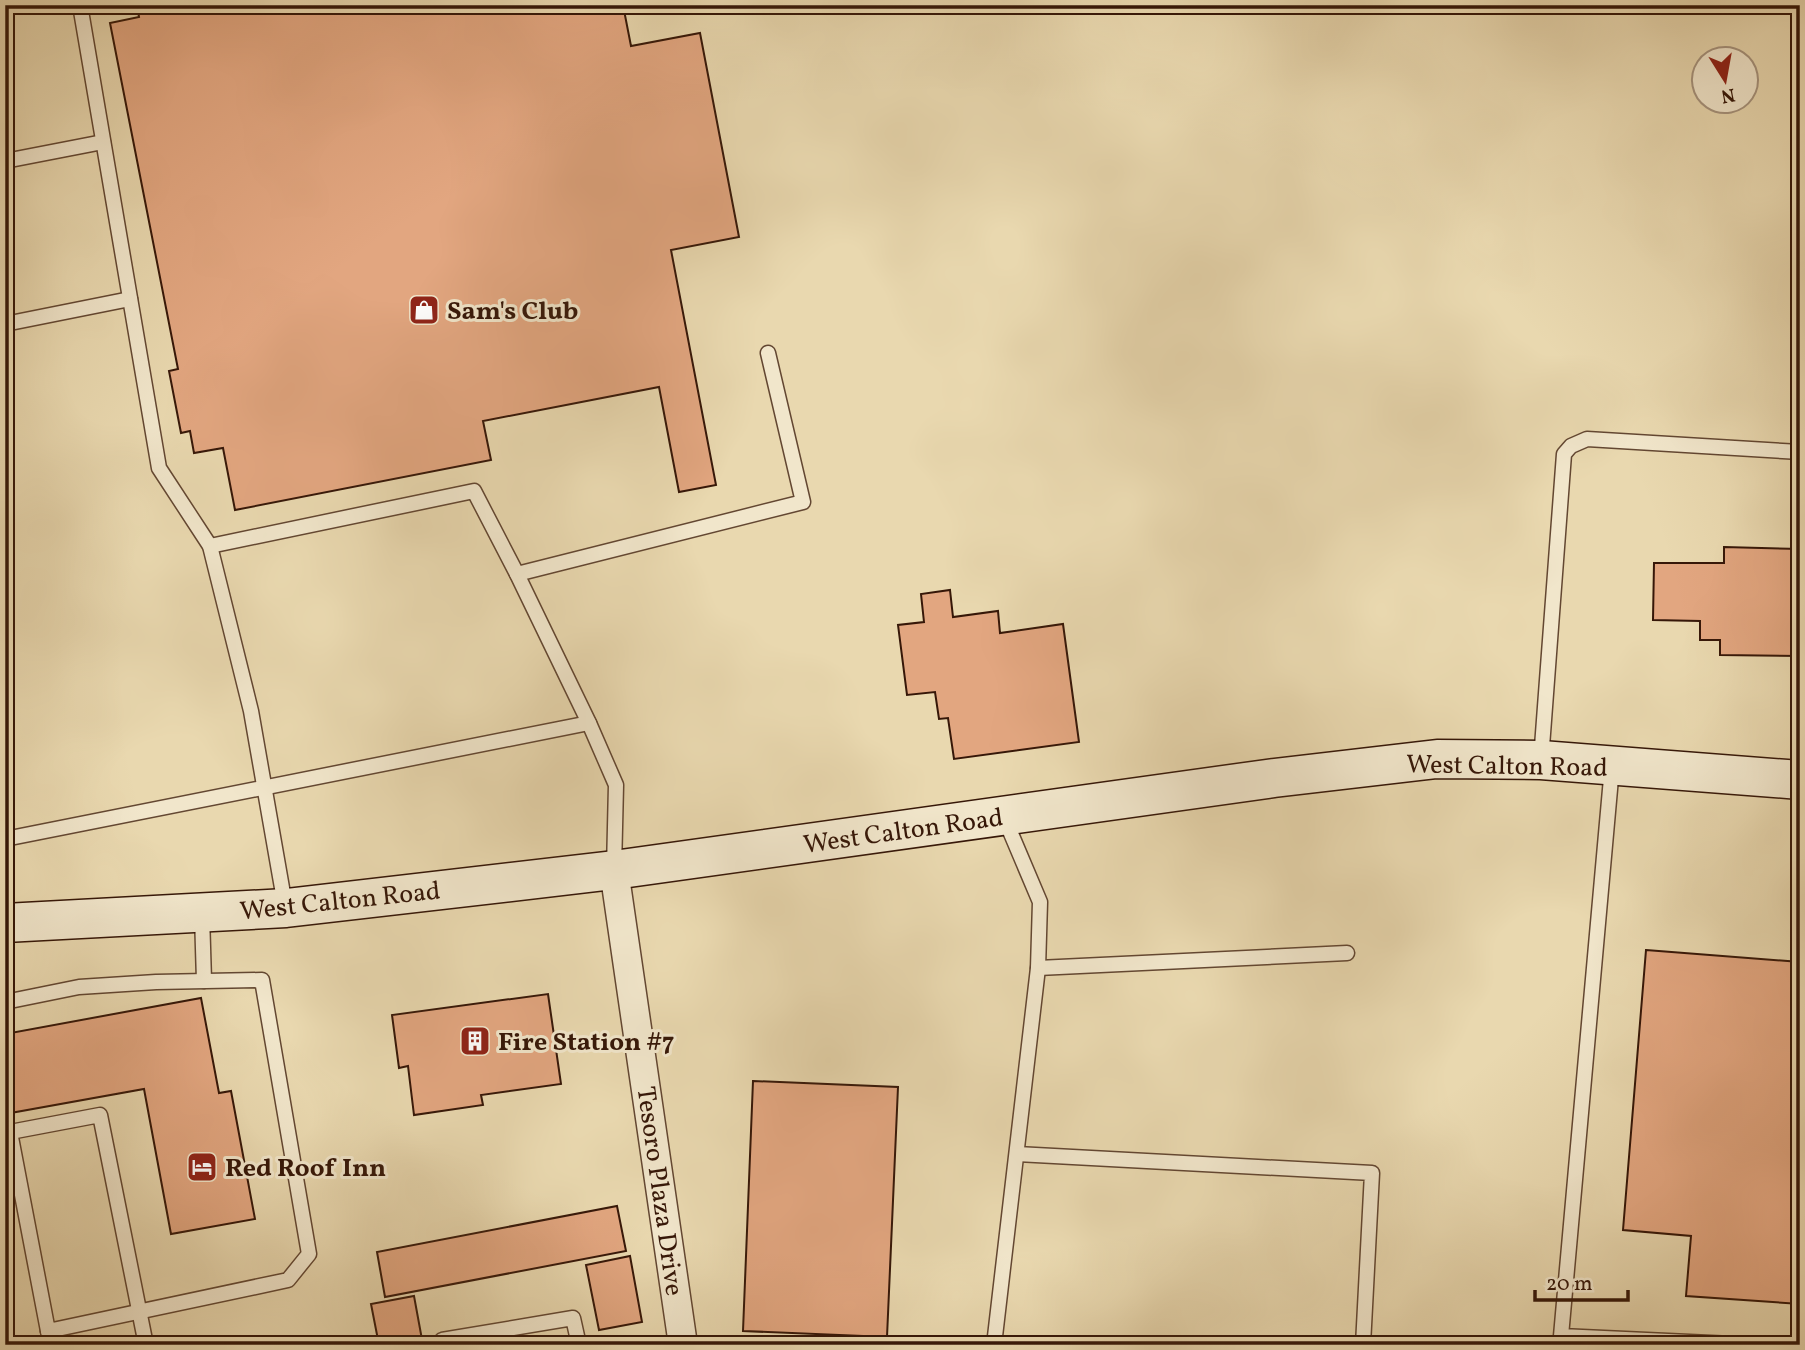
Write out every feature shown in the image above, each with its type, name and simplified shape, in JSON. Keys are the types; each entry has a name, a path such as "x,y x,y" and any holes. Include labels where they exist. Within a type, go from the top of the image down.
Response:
{"main road":[{"name":"West Calton Road","path":"5,923 286,908 614,870 1274,778 1437,759 1541,760 1800,780"}],"street":[{"name":"Tesoro Plaza Drive","path":"614,870 683,1345"}],"lane":[{"path":"79,5 159,468 210,546 251,710 286,908"},
{"path":"5,161 103,142"},
{"path":"5,324 130,299"},
{"path":"517,574 803,502 768,353"},
{"path":"1541,760 1564,454 1571,446 1587,439 1800,452"},
{"path":"210,546 474,491 589,723 616,785 614,870"},
{"path":"5,839 589,723"},
{"path":"1612,766 1561,1336 1754,1345"},
{"path":"994,1345 1038,968 1040,902 1003,816"},
{"path":"202,913 204,981"},
{"path":"1038,968 1347,953"},
{"path":"5,1002 79,988 156,982 262,981 309,1254 288,1280 140,1311 49,1338 8,1132 100,1115 140,1311 146,1345"},
{"path":"1017,1154 1372,1173 1363,1345"},
{"path":"443,1345 442,1340 573,1318 579,1345"}],"building":[{"name":"Sam's Club","path":"137,5 623,5 631,46 700,33 739,237 671,250 716,485 679,492 659,387 483,421 491,460 235,510 223,448 194,453 190,431 181,433 169,371 178,369 110,23 139,17"},
{"path":"1724,547 1800,549 1800,656 1720,655 1720,640 1700,640 1700,621 1653,620 1654,563 1724,563"},
{"path":"950,590 953,617 998,611 1000,633 1063,624 1079,742 954,759 948,718 939,719 935,692 907,695 898,625 924,622 921,594"},
{"path":"1646,950 1800,962 1800,1304 1686,1296 1691,1236 1623,1230"},
{"name":"Fire Station #7","path":"548,994 561,1084 481,1095 483,1105 414,1115 408,1066 399,1068 392,1015"},
{"name":"Red Roof Inn","path":"201,998 219,1093 231,1091 255,1219 171,1234 144,1089 5,1114 5,1034"},
{"path":"753,1081 898,1087 887,1337 743,1331"},
{"path":"617,1206 626,1251 385,1297 377,1252"},
{"path":"630,1256 642,1322 599,1330 586,1265"},
{"path":"414,1296 423,1345 379,1345 371,1304"}],"place":[{"name":"Sam's Club","path":"424,310"},
{"name":"Fire Station #7","path":"475,1041"},
{"name":"Red Roof Inn","path":"202,1167"}]}
